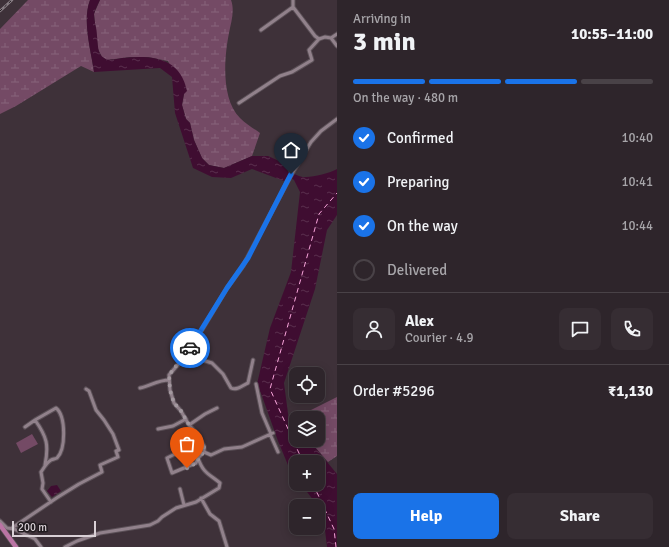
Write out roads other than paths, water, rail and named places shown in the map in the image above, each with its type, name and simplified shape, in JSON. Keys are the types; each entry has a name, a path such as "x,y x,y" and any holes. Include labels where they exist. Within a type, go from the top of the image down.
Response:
{"main road":[{"path":"0,525 16,547"}],"street":[{"path":"293,0 293,7 315,36 319,39"},
{"path":"261,30 293,7"},
{"path":"239,103 280,76 292,72 312,60 309,50 319,39 325,37 331,38 337,34"},
{"path":"331,38 337,46"},
{"path":"201,441 167,458 172,473 196,463 198,458 204,452 204,446 201,441 188,425 181,411 174,403 170,390 169,375 186,355 227,288 248,258 290,176 311,142 321,131 337,119"},
{"path":"186,355 212,363 223,374 233,389 236,389 248,382 252,360"},
{"path":"140,388 150,386 164,380 169,380"},
{"path":"256,384 262,413 278,452"},
{"path":"12,528 79,484 102,472 100,465 118,457 116,451 119,450 113,434 96,410 89,391 86,389"},
{"path":"25,428 35,420 56,408 60,414 64,430 61,451 57,458 45,465"},
{"path":"188,425 218,408"},
{"path":"158,429 173,426 186,419"},
{"path":"35,420 45,435 47,444 45,465 41,472 43,483 42,489 51,502"},
{"path":"204,452 211,455 224,449 242,447 271,434"},
{"path":"179,452 187,468"},
{"path":"46,457 51,461"},
{"path":"65,547 84,538 150,525 184,505 196,502 219,488 220,483 206,472 200,465 198,458"},
{"path":"180,488 184,505"},
{"path":"201,498 210,514 219,521 227,547"},
{"path":"0,521 7,528 12,528 35,539 41,547"}],"water":[{"path":"90,0 100,0 94,14 94,19 97,31 98,48 100,54 106,59 110,60 133,57 154,58 171,65 178,71 187,91 184,94 182,105 186,119 190,123 194,140 202,158 209,165 224,168 252,156 268,156 290,166 292,169 291,172 302,177 317,176 337,169 337,215 327,230 315,289 284,383 289,421 289,447 315,447 321,455 289,455 289,468 257,384 270,328 291,272 300,192 294,180 288,176 284,181 252,169 231,178 212,177 193,168 175,113 172,77 160,68 94,72 87,26"},
{"path":"325,459 337,474 337,547 327,547 325,530 325,499 312,499 306,491 325,491"},
{"path":"57,485 61,491 52,497 47,491 51,486"}],"railway":[{"path":"0,11 12,0"}]}
